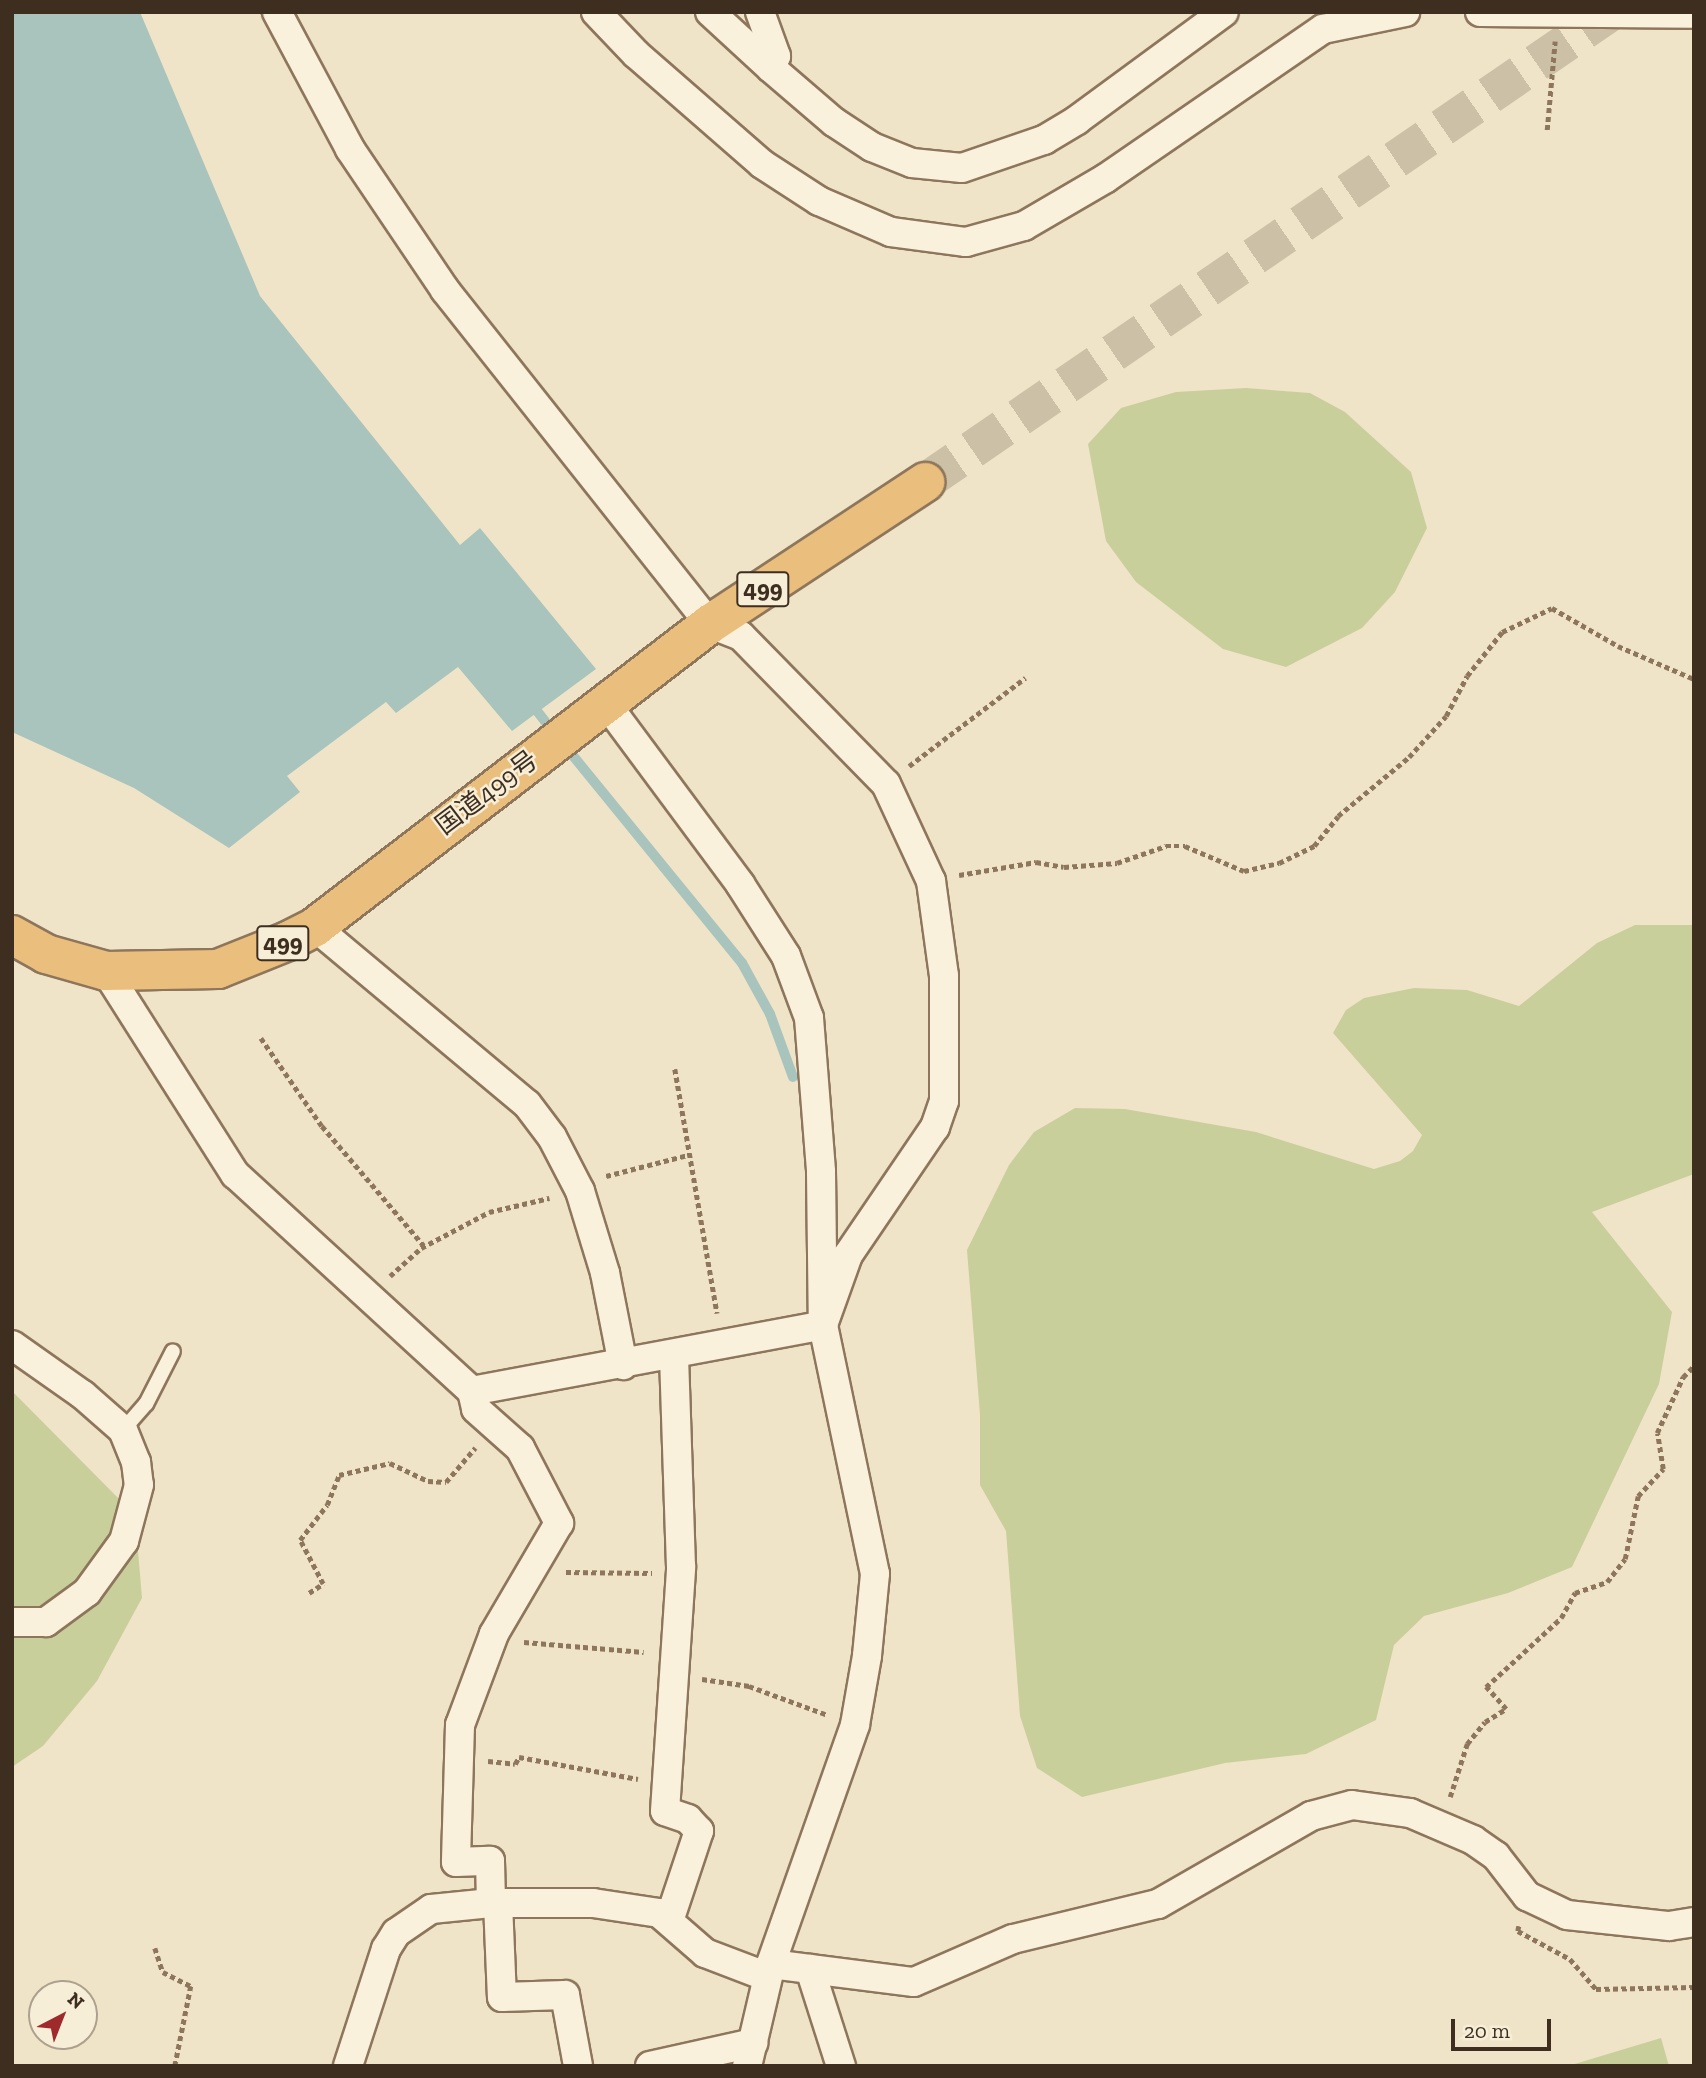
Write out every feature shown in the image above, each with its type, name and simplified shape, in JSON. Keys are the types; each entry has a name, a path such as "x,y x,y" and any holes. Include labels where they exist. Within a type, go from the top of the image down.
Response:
{"highway":[{"name":"国道499号","path":"12,935 46,954 106,971 218,969 315,928 605,702 710,624 925,482"}],"street":[{"path":"277,12 350,149 445,290 710,624 741,636 886,784 931,881 944,976 944,1101 935,1127 848,1255 824,1325"},
{"path":"596,12 636,54 762,164 819,201 891,232 966,242 1024,226 1106,178 1323,29 1405,12"},
{"path":"710,12 834,122 872,147 912,163 961,168 1055,133 1224,12"},
{"path":"760,12 775,47 771,68"},
{"path":"1480,12 1694,14"},
{"path":"605,702 747,894 786,956 809,1018 821,1171 824,1325 875,1574 867,1656 855,1725 769,1971 750,2055 650,2066"},
{"path":"315,928 527,1104 552,1136 579,1187 605,1273 623,1366"},
{"path":"106,971 235,1174 472,1391 476,1409 520,1448 559,1523 534,1562 492,1641 460,1725 456,1862 490,1861 502,1997 565,1995 578,2066"},
{"path":"472,1391 623,1366 824,1325"},
{"path":"12,1345 83,1395 123,1430 136,1462 139,1485 124,1541 108,1566 66,1611 46,1622 12,1622"},
{"path":"670,1918 699,1831 688,1819 665,1811 678,1665 681,1574 674,1355"},
{"path":"348,2066 386,1949 396,1933 431,1909 494,1903 593,1903 632,1906 670,1918 705,1953 769,1971 810,1969 914,1982 1013,1939 1158,1904 1311,1816 1352,1805 1410,1813 1441,1825 1496,1856 1527,1896 1567,1915 1669,1926 1694,1922"},
{"path":"810,1969 841,2066"}],"lane":[{"path":"123,1430 146,1404 173,1351"}],"path":[{"path":"1546,130 1555,38"},
{"path":"931,881 1036,862 1064,867 1117,863 1166,846 1185,846 1244,871 1279,863 1314,846 1338,816 1409,757 1446,716 1467,676 1502,632 1552,608 1618,646 1694,679"},
{"path":"886,784 1024,678"},
{"path":"261,1038 330,1136 424,1246"},
{"path":"675,1069 723,1345"},
{"path":"370,1298 424,1246 489,1212 688,1155"},
{"path":"1441,1825 1467,1744 1485,1722 1506,1709 1486,1687 1561,1618 1576,1593 1606,1582 1625,1559 1638,1496 1663,1469 1657,1433 1669,1416 1683,1377 1694,1366"},
{"path":"309,1593 323,1584 300,1540 327,1505 338,1475 390,1463 428,1481 446,1482 494,1427"},
{"path":"534,1562 556,1572 681,1574"},
{"path":"492,1641 678,1665 749,1686 855,1725"},
{"path":"459,1757 515,1764 519,1757 667,1784"},
{"path":"1527,1896 1518,1931 1570,1959 1596,1989 1694,1987"},
{"path":"155,1948 163,1972 191,1986 175,2066"}],"green space":[{"path":"1246,388 1310,393 1345,412 1411,472 1427,528 1395,592 1362,628 1286,667 1223,649 1136,582 1106,541 1088,444 1121,408 1176,392"},
{"path":"1635,925 1694,925 1694,1174 1592,1212 1672,1312 1659,1384 1572,1567 1508,1593 1424,1616 1394,1645 1376,1720 1306,1754 1225,1763 1082,1797 1037,1768 1020,1716 1006,1531 980,1485 980,1415 967,1250 1009,1165 1034,1132 1075,1108 1125,1109 1256,1132 1374,1169 1400,1161 1413,1151 1422,1135 1333,1033 1346,1010 1364,998 1414,988 1467,990 1519,1006 1597,943"},
{"path":"12,1391 135,1515 142,1598 97,1681 43,1746 12,1767"},
{"path":"1661,2038 1669,2066 1568,2066"}],"water":[{"path":"12,12 140,12 260,296 460,545 480,528 596,669 512,731 458,667 396,713 386,702 287,776 300,792 229,848 134,788 12,732"}],"waterway":[{"path":"530,702 555,734"},
{"path":"565,746 742,963 770,1014 793,1077"}],"tunnel":[{"path":"925,482 1611,12"}]}
